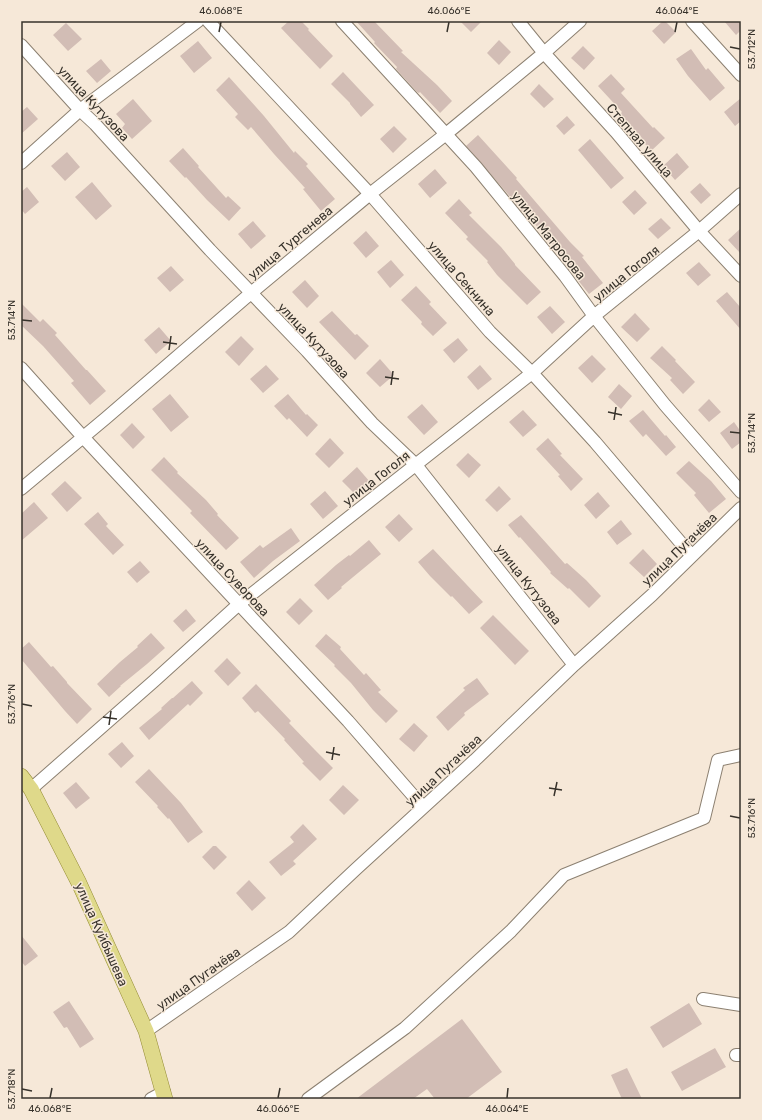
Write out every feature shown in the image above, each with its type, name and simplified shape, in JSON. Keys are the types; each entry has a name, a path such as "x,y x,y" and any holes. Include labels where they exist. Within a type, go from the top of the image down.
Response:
{"main road":[{"name":"улица Куйбышева","path":"21,776 32,789 79,883 146,1031 160,1097"}],"street":[{"path":"21,163 80,110 198,21"},
{"name":"улица Секнина","path":"208,21 370,194 490,332 532,373 595,442 692,556"},
{"name":"улица Матросова","path":"342,21 476,167 566,276 594,316 665,405 741,492"},
{"name":"Степная улица","path":"518,21 544,53 616,132 699,231 741,276"},
{"name":"улица Тургенева","path":"21,489 251,293 544,53 580,21"},
{"path":"692,21 741,76"},
{"name":"улица Кутузова","path":"21,45 210,250 307,351 372,423 416,464 574,665"},
{"name":"улица Гоголя","path":"32,789 239,604 532,373 594,316 699,231 741,194"},
{"name":"улица Суворова","path":"21,368 83,437 348,721 424,808"},
{"name":"улица Пугачёва","path":"146,1031 289,932 424,808 574,665 652,595 741,508"},
{"path":"308,1099 405,1028 511,931 564,875 704,818 718,760 741,756"},
{"path":"703,999 741,1005"}],"building":[{"path":"289,21 301,21 333,56 320,69 281,28"},
{"path":"356,21 374,21 403,51 401,52 452,101 440,113 420,92 417,92 396,69 397,67 374,43 375,42"},
{"path":"460,21 482,21 471,32"},
{"path":"663,21 665,21 676,32 664,44 652,31"},
{"path":"724,21 741,21 741,30 736,35"},
{"path":"66,23 82,39 68,51 53,35"},
{"path":"499,40 511,52 499,65 487,53"},
{"path":"198,41 212,58 194,73 180,56"},
{"path":"583,46 595,58 584,70 571,58"},
{"path":"691,49 706,70 708,68 725,88 710,101 688,76 676,59"},
{"path":"101,59 111,71 97,83 86,71"},
{"path":"343,72 374,105 361,117 350,103 331,84"},
{"path":"611,74 625,89 621,93 653,128 654,127 665,138 651,151 641,139 642,138 620,114 622,112 598,86"},
{"path":"229,77 264,116 294,153 295,151 308,164 306,166 335,199 321,211 303,189 305,188 251,127 248,130 235,117 238,114 216,90"},
{"path":"539,84 554,99 544,108 530,94"},
{"path":"741,98 741,121 735,126 724,112"},
{"path":"133,99 152,121 132,139 122,128 125,124 116,114"},
{"path":"27,107 38,119 21,134 21,112"},
{"path":"567,116 575,125 564,135 556,126"},
{"path":"394,126 407,139 393,153 380,139"},
{"path":"478,135 517,178 516,179 570,242 584,256 582,257 603,283 589,294 577,279 578,278 557,254 559,252 466,146"},
{"path":"590,139 624,178 611,189 578,150"},
{"path":"183,148 226,198 228,196 241,208 229,221 169,161"},
{"path":"67,152 80,167 65,181 51,166"},
{"path":"677,153 689,167 675,180 663,166"},
{"path":"435,169 447,183 430,198 418,184"},
{"path":"92,182 112,206 96,220 75,197"},
{"path":"700,183 711,195 701,204 690,192"},
{"path":"27,187 39,202 25,214 21,209 21,192"},
{"path":"635,190 647,203 634,215 622,202"},
{"path":"459,199 472,213 469,215 501,247 515,265 541,292 527,305 497,275 487,262 488,261 466,239 468,237 445,213"},
{"path":"661,218 671,228 658,239 648,229"},
{"path":"253,221 266,236 251,249 238,234"},
{"path":"741,228 741,254 728,240"},
{"path":"366,231 379,246 366,258 353,243"},
{"path":"391,260 404,275 390,288 377,272"},
{"path":"699,262 711,275 698,286 686,273"},
{"path":"171,266 184,280 170,292 157,278"},
{"path":"305,280 319,296 307,308 292,292"},
{"path":"416,286 431,302 429,304 447,323 433,336 401,300"},
{"path":"727,292 741,308 741,330 716,301"},
{"path":"21,303 40,322 43,319 57,333 55,335 106,391 90,405 71,383 74,381 43,346 21,325"},
{"path":"550,306 565,322 552,334 537,317"},
{"path":"332,311 355,335 357,334 369,346 355,360 319,322"},
{"path":"635,313 650,329 637,342 621,327"},
{"path":"159,327 171,341 156,354 144,340"},
{"path":"241,336 254,349 239,366 225,352"},
{"path":"458,338 468,350 454,363 443,350"},
{"path":"662,346 695,382 683,394 670,380 672,378 650,358"},
{"path":"592,355 606,369 592,383 578,368"},
{"path":"380,359 394,375 380,387 366,373"},
{"path":"266,365 279,379 263,393 250,379"},
{"path":"480,365 492,379 478,390 467,377"},
{"path":"619,384 632,396 621,409 608,397"},
{"path":"170,394 189,417 171,432 152,409"},
{"path":"288,394 306,415 307,414 318,425 307,437 289,418 287,420 274,406"},
{"path":"709,399 721,412 709,422 698,410"},
{"path":"422,404 438,422 424,435 407,417"},
{"path":"523,410 537,425 523,437 509,422"},
{"path":"643,410 676,447 666,456 646,434 643,437 629,421"},
{"path":"734,422 741,432 741,442 732,449 720,433"},
{"path":"132,423 145,437 133,449 120,435"},
{"path":"330,438 344,453 329,468 315,454"},
{"path":"548,438 562,454 560,455 583,479 571,491 558,476 560,475 536,449"},
{"path":"468,453 481,465 469,478 456,465"},
{"path":"164,457 178,472 177,473 206,500 218,514 217,515 239,538 226,550 190,513 192,511 151,470"},
{"path":"689,461 711,481 726,499 709,513 694,495 696,493 676,473"},
{"path":"357,467 370,482 356,495 342,481"},
{"path":"65,481 82,498 67,512 51,494"},
{"path":"499,486 511,499 497,512 485,500"},
{"path":"325,491 338,506 323,519 310,504"},
{"path":"598,492 610,506 596,519 584,505"},
{"path":"34,502 48,518 21,541 21,514"},
{"path":"98,512 108,524 106,526 124,545 113,555 84,524"},
{"path":"399,514 413,529 399,542 385,527"},
{"path":"521,515 565,564 567,563 601,596 589,608 569,588 568,589 550,573 551,572 508,525"},
{"path":"621,520 632,534 617,545 607,532"},
{"path":"291,528 300,541 273,561 254,578 240,562 260,545 263,548"},
{"path":"369,540 381,554 341,587 342,588 328,600 314,585 336,565 349,555 350,556"},
{"path":"433,549 483,602 469,614 430,576 418,562"},
{"path":"643,549 657,564 644,577 629,563"},
{"path":"140,561 150,572 137,583 127,572"},
{"path":"300,598 313,611 299,625 286,612"},
{"path":"186,609 196,621 183,632 173,621"},
{"path":"493,615 529,651 515,665 480,628"},
{"path":"151,633 165,648 109,697 97,684 138,647 137,646"},
{"path":"326,634 341,647 340,649 364,675 366,673 381,690 378,692 398,711 386,723 334,666 335,665 315,646"},
{"path":"29,642 92,709 77,724 21,659 21,649"},
{"path":"227,658 241,673 228,686 214,671"},
{"path":"477,678 489,694 464,713 465,715 448,731 436,717 465,690 463,688"},
{"path":"192,681 203,693 190,706 188,704 149,740 139,728"},
{"path":"256,684 291,721 289,723 333,768 320,781 302,763 304,762 284,740 285,739 258,711 255,713 242,698"},
{"path":"414,723 428,736 414,752 399,739"},
{"path":"122,742 134,756 121,768 108,754"},
{"path":"149,769 181,803 203,832 188,843 169,818 168,819 135,782"},
{"path":"76,782 90,798 76,809 63,793"},
{"path":"343,785 359,800 344,815 329,800"},
{"path":"303,824 317,839 293,861 296,864 281,876 269,862 294,842 290,837"},
{"path":"213,846 216,846 227,857 214,870 202,857"},
{"path":"249,880 266,898 252,911 236,893"},
{"path":"21,935 38,956 25,966 21,961"},
{"path":"69,1001 94,1039 80,1048 67,1027 64,1028 53,1012"},
{"path":"689,1003 702,1024 663,1048 650,1027"},
{"path":"462,1019 502,1072 466,1099 435,1099 427,1089 413,1099 356,1099"},
{"path":"715,1048 726,1067 682,1091 671,1072"},
{"path":"627,1068 642,1099 622,1099 611,1075"}]}
